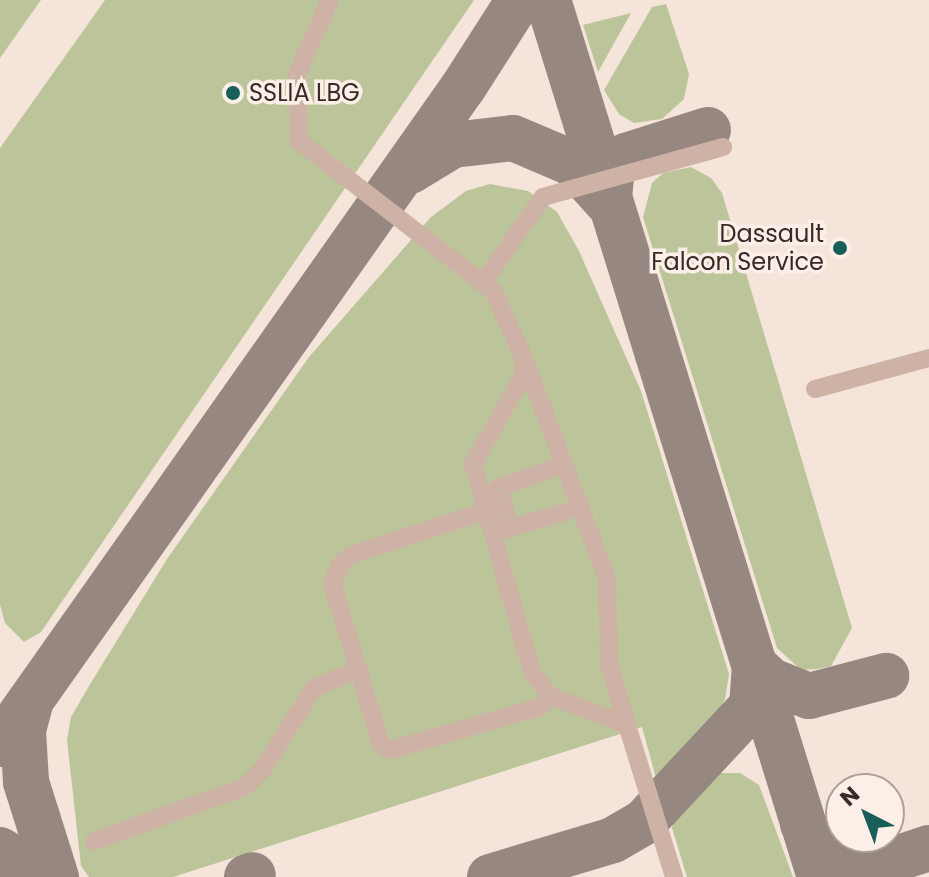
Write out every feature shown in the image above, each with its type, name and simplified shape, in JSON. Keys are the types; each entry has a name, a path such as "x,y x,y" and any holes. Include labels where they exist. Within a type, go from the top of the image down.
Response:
{"lane":[{"path":"330,0 297,74 299,141 485,280 523,356 607,579 609,663 674,877"},
{"path":"485,280 543,197 723,147"},
{"path":"523,356 516,394 479,446 473,464 483,512 532,672 550,696 627,725"},
{"path":"815,389 929,358"},
{"path":"511,528 498,488 552,469"},
{"path":"483,512 351,555 340,565 332,583 381,744 390,750 540,707 550,696"},
{"path":"490,534 565,512"},
{"path":"94,841 245,787 263,769 314,688 359,669"}],"green space":[{"path":"0,0 41,0 0,58"},
{"path":"105,0 474,0 41,632 24,642 5,623 0,605 0,148"},
{"path":"666,4 689,74 684,99 662,119 634,123 619,114 604,90 652,7"},
{"path":"631,13 598,72 583,25"},
{"path":"691,167 711,178 722,193 852,628 831,666 801,670 777,648 643,217 652,183 663,173"},
{"path":"490,184 528,191 557,212 579,251 641,391 729,674 725,700 709,726 656,778 642,727 173,877 89,877 81,866 67,740 71,717 167,559 309,357 431,217 466,191"},
{"path":"721,773 740,773 759,785 793,877 687,877 672,828 675,816"}],"taxiway":[{"path":"0,744 464,86 519,0"},
{"path":"548,0 820,877"},
{"path":"609,197 612,169 626,156 708,130"},
{"path":"410,171 453,145 513,138 572,163 607,202"},
{"path":"755,666 771,681 809,696 886,676"},
{"path":"490,877 613,840 644,822 752,706 755,666"},
{"path":"30,704 23,731 26,782 56,877"},
{"path":"803,824 818,848 833,858 883,863"},
{"path":"862,877 883,863 929,848"},
{"path":"0,850 44,877"},
{"path":"247,877 253,875"}],"place":[{"name":"SSLIA LBG","path":"233,93"},
{"name":"Dassault Falcon Service","path":"840,248"}]}
